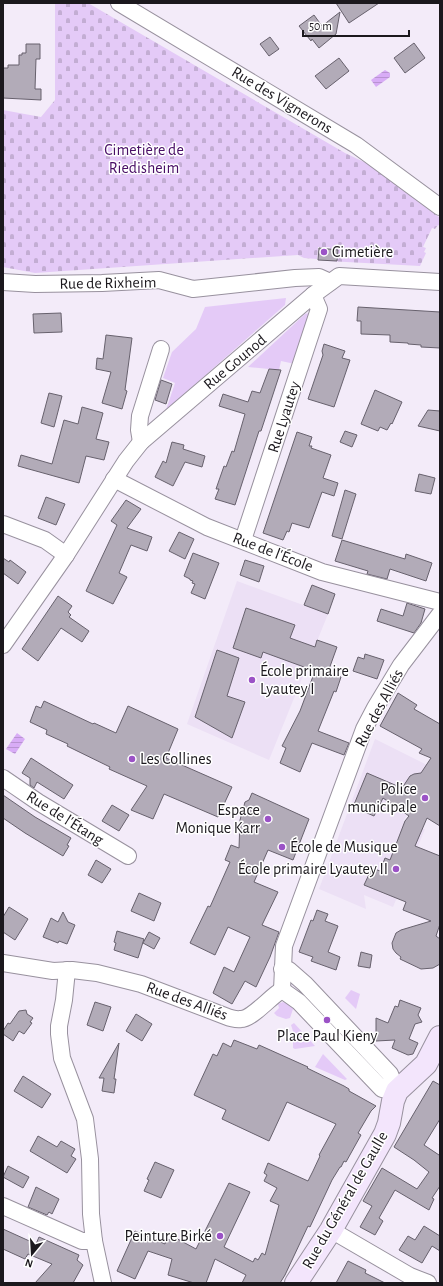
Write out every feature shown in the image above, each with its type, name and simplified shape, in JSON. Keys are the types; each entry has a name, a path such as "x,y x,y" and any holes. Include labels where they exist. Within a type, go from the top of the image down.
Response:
{"street":[{"name":"Rue des Vignerons","path":"118,3 356,144 440,207"},
{"path":"330,282 339,276 440,282"},
{"name":"Rue de Rixheim","path":"3,282 35,284 159,280 193,289 295,278 319,277 330,282"},
{"name":"Rue Gounod","path":"3,645 66,555 126,460 142,442 330,282"},
{"name":"Rue Lyautey","path":"243,540 319,309 313,295"},
{"path":"142,442 139,430 140,416 161,349"},
{"name":"Rue de l'École","path":"114,479 207,527 322,572 440,602"},
{"path":"3,524 45,540 66,555"},
{"name":"Rue des Alliés","path":"3,963 53,971 67,970 97,973 141,984 235,1019 242,1019 250,1016 275,994 282,990 284,946 364,729 401,665 440,614"},
{"name":"Rue de l'Étang","path":"3,778 38,802 128,856"},
{"path":"282,968 289,970 305,984 390,1074 397,1090"},
{"path":"67,970 64,1000 58,1034 62,1058 85,1118 90,1159 91,1214 94,1241 104,1283"},
{"path":"282,990 299,1002 382,1089 397,1090 426,1064 440,1037"},
{"name":"Rue du Général de Gaulle","path":"296,1283 331,1230 385,1134 397,1090"},
{"path":"3,1206 82,1241 94,1241"},
{"path":"331,1230 410,1276 428,1283"}],"shaded area":[{"path":"385,70 390,73 390,77 376,87 371,80"},
{"name":"École primaire Lyautey I","path":"237,581 328,614 269,760 187,724"},
{"path":"17,733 25,739 15,754 6,749"},
{"path":"375,739 437,770 403,821 425,829 393,907 364,895 366,909 319,889"}],"green space":[{"name":"Cimetière de Riedisheim","path":"55,3 88,3 345,153 366,163 440,218 440,226 438,225 435,229 432,228 423,247 426,248 424,252 426,253 420,266 328,261 330,247 318,247 317,259 304,258 298,255 35,273 3,267 3,110 41,117 55,100"},
{"path":"286,298 285,305 166,410 175,383 163,378 172,352 196,329 205,307"},
{"path":"309,313 311,318 295,364 281,361 279,370 248,367 305,314"},
{"path":"351,990 360,994 356,1009 345,998"},
{"path":"283,1002 294,1006 290,1018 286,1019 277,1016 274,1013 279,1008 278,1004"},
{"path":"294,1023 315,1046 293,1048 293,1031 291,1025"},
{"path":"323,1054 347,1079 345,1080 315,1067"}],"building":[{"path":"336,3 379,3 349,23"},
{"path":"340,12 336,34 319,48 312,39 311,41 299,26 314,15 322,26"},
{"path":"270,37 279,49 269,56 260,44"},
{"path":"414,43 425,58 405,73 394,58"},
{"path":"26,44 40,44 40,59 36,59 35,89 41,89 41,100 3,98 3,68 8,68 8,65 19,65 19,55 26,53"},
{"path":"339,58 349,71 326,89 315,76"},
{"path":"319,248 338,250 337,261 318,260"},
{"path":"358,307 440,312 440,348 421,347 421,345 390,342 390,335 361,334 361,321 357,321"},
{"path":"61,313 62,332 34,333 33,314"},
{"path":"106,335 132,338 125,390 127,391 122,409 102,403 111,372 96,369 97,358 103,359"},
{"path":"324,344 345,351 342,358 350,360 334,407 308,399 323,355 322,351"},
{"path":"269,369 281,370 235,505 215,499 219,489 216,489 224,466 226,467 232,451 234,452 245,414 219,406 223,394 248,402 252,391 260,393"},
{"path":"161,380 172,384 166,404 155,400"},
{"path":"375,390 402,402 392,424 391,423 387,430 380,427 378,431 361,424"},
{"path":"49,393 62,396 54,427 41,423"},
{"path":"82,407 103,413 96,439 109,442 104,460 86,456 79,483 18,466 21,455 52,464 64,420 78,424"},
{"path":"428,410 440,411 440,431 418,426"},
{"path":"345,431 357,435 352,447 340,442"},
{"path":"297,432 312,437 309,446 312,446 311,448 331,455 323,478 338,483 334,496 322,492 309,528 292,523 289,532 287,531 283,540 263,533"},
{"path":"172,442 184,445 183,449 205,456 202,467 185,462 173,486 155,477 163,461 166,463"},
{"path":"419,474 435,478 431,494 415,491"},
{"path":"345,490 356,494 342,539 332,536"},
{"path":"46,497 65,504 56,525 38,518"},
{"path":"126,500 141,509 127,528 152,537 147,551 131,545 119,573 127,577 113,604 86,591 117,525 111,521"},
{"path":"179,532 194,539 185,559 169,551"},
{"path":"342,540 405,559 406,554 432,563 426,581 390,569 387,579 367,574 368,571 335,561"},
{"path":"193,553 219,563 205,599 191,593 195,584 192,583 193,581 184,576"},
{"path":"3,558 9,562 10,560 26,572 18,584 3,573"},
{"path":"245,560 264,566 259,582 240,575"},
{"path":"312,585 335,594 328,614 304,605"},
{"path":"58,596 72,606 68,612 71,615 69,617 89,631 82,642 61,628 38,661 22,649"},
{"path":"407,603 425,609 421,623 414,633 377,621 381,609 403,616"},
{"path":"246,608 295,625 290,638 315,647 317,640 337,647 328,672 341,677 336,692 334,691 318,731 349,743 344,755 312,743 300,772 280,763 286,748 282,746 300,711 315,671 263,652 261,658 233,648"},
{"path":"217,650 239,658 227,696 245,702 232,738 195,717"},
{"path":"365,654 384,660 377,679 353,671 358,657 364,659"},
{"path":"398,693 417,705 414,709 440,724 440,826 427,818 415,846 440,856 440,924 436,936 440,939 440,964 433,968 421,969 400,959 401,957 393,949 392,943 396,933 401,930 431,921 403,910 406,902 364,885 372,868 380,871 385,858 390,860 405,821 409,816 383,798 374,816 353,807 367,773 402,788 410,776 421,773 431,758 419,753 422,749 380,726"},
{"name":"Les Collines","path":"44,701 116,733 128,706 178,729 166,758 232,787 218,817 164,794 153,819 131,810 147,786 109,769 110,767 67,746 68,744 46,734 47,730 30,722 36,706 41,708"},
{"path":"31,758 73,785 64,799 37,782 34,788 30,785 30,778 22,773"},
{"path":"252,793 309,819 293,860 268,850 254,882 278,892 262,925 279,932 270,957 256,987 245,981 232,1004 213,993 224,967 234,972 250,937 228,927 215,955 190,943 208,906 210,907 230,862 225,860 231,845 239,848 240,820 245,802 249,800"},
{"path":"3,795 35,817 71,838 67,845 69,846 63,856 3,818"},
{"path":"112,805 129,815 119,831 102,821"},
{"path":"96,860 111,869 102,883 88,875"},
{"path":"139,893 161,903 154,921 131,911"},
{"path":"9,907 28,919 15,940 3,932 3,917"},
{"path":"317,910 328,914 325,921 338,926 328,952 340,957 336,970 311,961 313,957 299,952 311,920 313,921"},
{"path":"63,912 68,922 75,925 67,944 59,941 58,943 43,937 51,918 58,922"},
{"path":"117,931 144,939 138,958 114,950 116,943 114,942"},
{"path":"149,932 160,938 154,949 143,943"},
{"path":"361,952 372,955 370,968 358,966"},
{"path":"400,1000 421,1008 418,1015 422,1022 415,1024 409,1039 418,1043 413,1054 408,1055 392,1048 395,1040 376,1041 376,1018 388,1023 395,1006 398,1007"},
{"path":"95,1002 111,1007 103,1031 87,1025"},
{"path":"26,1010 27,1014 33,1018 30,1022 32,1023 24,1034 19,1031 13,1041 3,1034 3,1031 19,1011"},
{"path":"136,1014 152,1024 142,1041 126,1031"},
{"path":"234,1040 257,1049 259,1045 308,1067 307,1068 344,1086 349,1089 349,1091 376,1106 371,1111 358,1133 361,1135 346,1162 344,1161 332,1180 310,1227 308,1226 280,1283 242,1283 246,1275 215,1259 206,1283 194,1283 168,1275 172,1259 148,1251 135,1279 117,1271 135,1231 165,1244 166,1239 171,1240 172,1236 196,1249 229,1183 250,1192 224,1247 253,1262 255,1258 258,1260 262,1253 265,1255 279,1205 270,1201 277,1188 264,1181 267,1175 264,1173 268,1163 308,1181 320,1156 319,1155 336,1124 287,1102 269,1141 222,1119 226,1110 194,1095 213,1054 217,1056 223,1043 231,1047"},
{"path":"119,1043 114,1079 116,1079 114,1093 102,1091 104,1078 99,1078"},
{"path":"23,1076 51,1094 42,1108 14,1091"},
{"path":"433,1081 440,1085 440,1119 424,1145 439,1155 440,1154 440,1186 432,1198 434,1199 429,1210 395,1190 379,1218 383,1221 375,1235 360,1227 372,1206 363,1201 382,1168 417,1189 429,1172 394,1147"},
{"path":"38,1136 57,1147 61,1141 75,1149 71,1156 76,1159 67,1173 30,1151"},
{"path":"155,1162 174,1170 161,1198 144,1191 149,1180 147,1179"},
{"path":"8,1166 29,1177 23,1188 3,1177"},
{"path":"36,1187 59,1199 52,1214 49,1212 47,1215 28,1207"},
{"path":"424,1226 440,1236 440,1251 432,1246 422,1263 399,1250 408,1236 415,1240"},
{"path":"3,1229 36,1244 39,1237 79,1255 77,1260 83,1265 73,1283 35,1283 52,1264 28,1254 25,1259 3,1249"},
{"path":"348,1261 366,1270 365,1273 385,1283 336,1283"}],"place":[{"name":"Cimetière","path":"324,252"},
{"name":"École primaire Lyautey I","path":"252,680"},
{"name":"Les Collines","path":"132,759"},
{"name":"Police municipale","path":"425,798"},
{"name":"Espace Monique Karr","path":"268,819"},
{"name":"École de Musique","path":"282,847"},
{"name":"École primaire Lyautey II","path":"396,869"},
{"name":"Place Paul Kieny","path":"327,1020"},
{"name":"Peinture Birké","path":"220,1236"}]}
